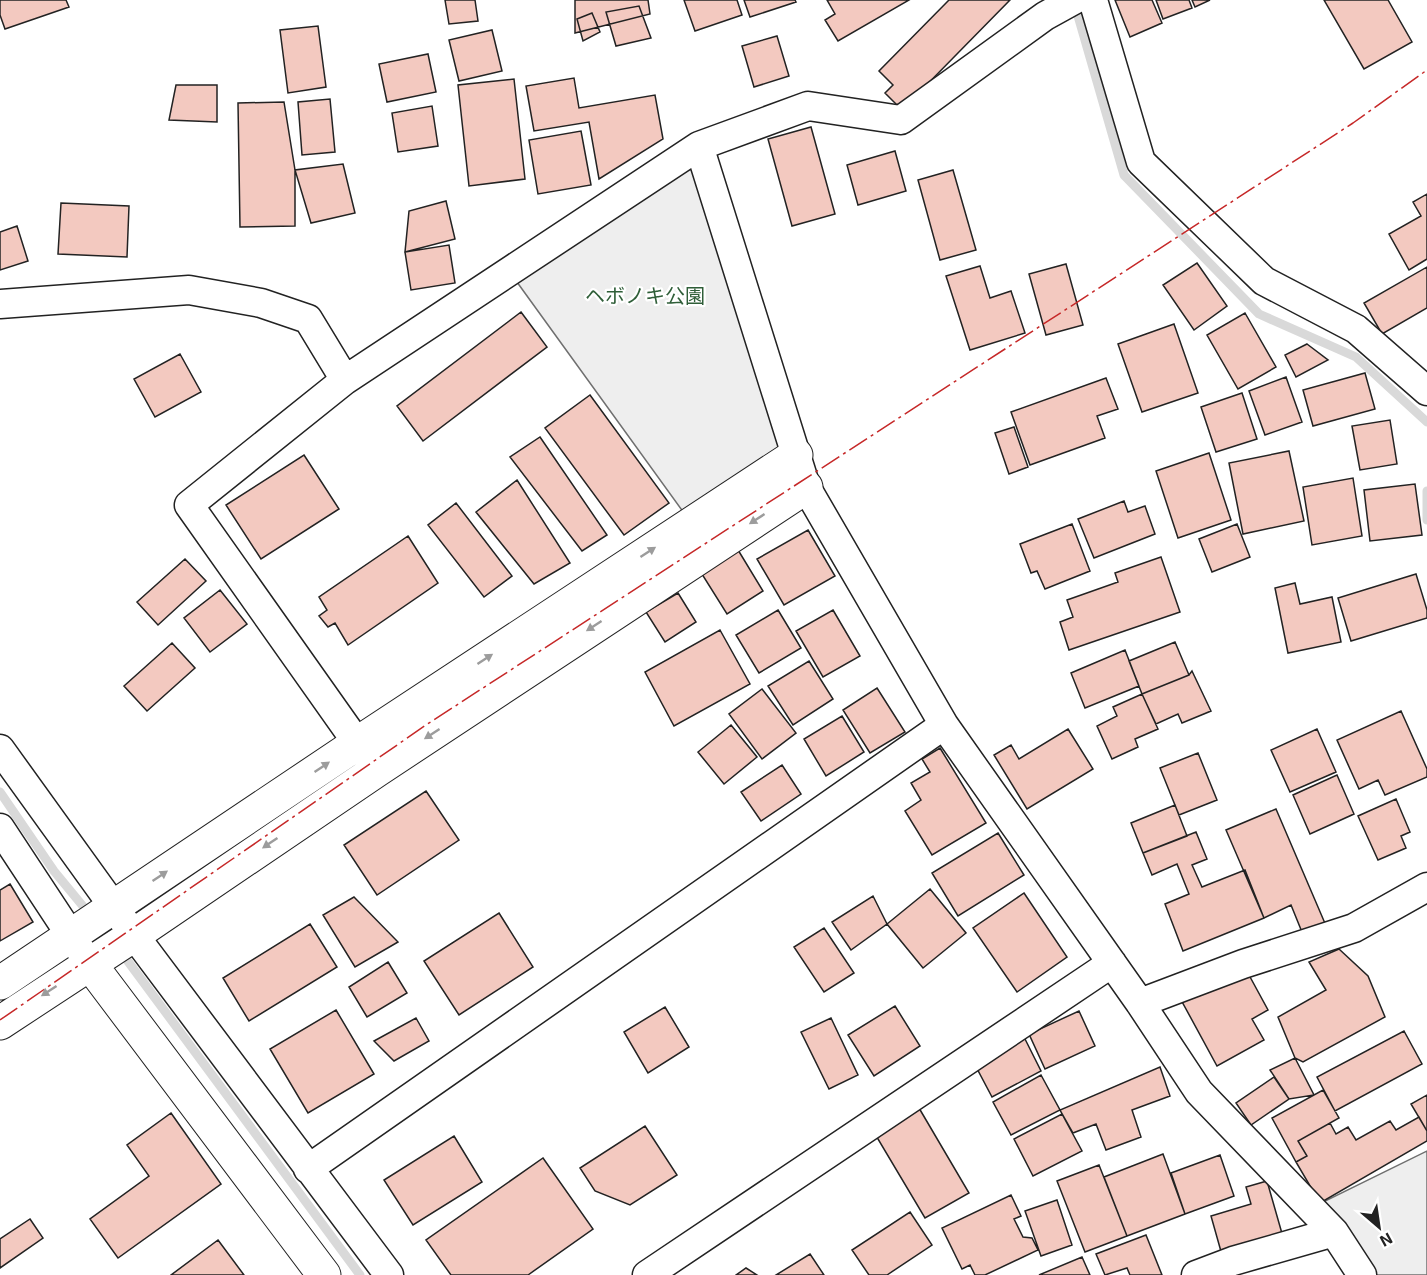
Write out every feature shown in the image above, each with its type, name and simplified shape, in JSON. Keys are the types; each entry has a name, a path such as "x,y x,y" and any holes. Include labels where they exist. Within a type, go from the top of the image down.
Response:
{"street":[{"path":"377,770 189,505 345,380 699,146 808,106 901,120 1045,16 1074,0"},
{"path":"1093,0 1141,162 1264,281 1356,329 1427,391"},
{"path":"699,146 806,487 944,725 1140,1003 1199,1092 1334,1232 1362,1275"},
{"path":"0,304 189,290 261,303 308,320 345,380"},
{"path":"0,983 358,743 796,455"},
{"path":"0,1023 133,936 377,770 806,487"},
{"path":"308,1169 944,725"},
{"path":"0,749 133,936 389,1275"},
{"path":"0,828 74,934 324,1275"},
{"path":"1140,1003 1243,964 1354,928 1427,887"},
{"path":"647,1275 1112,963"},
{"path":"1196,1275 1233,1261 1334,1232"}],"green space":[{"name":"ヘボノキ公園","path":"699,146 800,474 697,531 509,271"},
{"path":"1427,1151 1427,1275 1360,1275 1321,1203"}],"building":[{"path":"0,0 66,0 69,7 5,29 0,15"},
{"path":"445,0 475,0 478,21 449,24"},
{"path":"575,0 648,0 650,14 575,33"},
{"path":"684,0 737,0 742,15 695,31"},
{"path":"744,0 795,0 796,2 750,17"},
{"path":"827,0 909,0 838,41 825,20 835,14"},
{"path":"949,0 1010,0 902,110 885,93 893,85 879,71"},
{"path":"1115,0 1152,0 1162,23 1130,37"},
{"path":"1156,0 1189,0 1192,8 1163,19"},
{"path":"1192,0 1210,0 1195,7"},
{"path":"1324,0 1388,0 1412,42 1364,69"},
{"path":"639,6 651,38 616,46 606,12"},
{"path":"592,13 600,32 583,41 577,19"},
{"path":"318,26 326,87 288,93 280,30"},
{"path":"492,30 502,71 459,81 449,40"},
{"path":"777,36 789,76 754,87 742,46"},
{"path":"428,54 436,92 387,102 379,64"},
{"path":"574,78 579,108 655,95 663,139 599,179 589,122 534,131 526,86"},
{"path":"514,79 525,179 469,186 458,85"},
{"path":"176,85 217,85 217,122 169,120"},
{"path":"330,99 335,152 302,155 298,102"},
{"path":"284,102 295,170 295,226 240,227 238,103"},
{"path":"432,106 438,146 398,152 392,113"},
{"path":"811,127 835,214 792,226 768,139"},
{"path":"581,131 591,185 538,194 529,140"},
{"path":"895,151 906,191 858,205 847,165"},
{"path":"343,164 355,213 311,223 295,170"},
{"path":"953,170 976,250 940,260 918,180"},
{"path":"1427,194 1427,259 1409,270 1389,234 1421,216 1413,202"},
{"path":"446,201 455,239 405,252 409,211"},
{"path":"61,203 129,206 127,257 58,254"},
{"path":"17,226 28,261 0,270 0,232"},
{"path":"449,245 455,283 411,290 405,252"},
{"path":"1197,263 1227,306 1194,330 1163,285"},
{"path":"1066,264 1083,325 1046,335 1029,274"},
{"path":"980,266 990,298 1011,291 1025,333 970,350 946,276"},
{"path":"1427,267 1427,308 1382,334 1364,303"},
{"path":"521,312 547,347 423,441 397,406"},
{"path":"1245,313 1276,367 1238,389 1207,335"},
{"path":"1174,324 1198,393 1142,412 1118,344"},
{"path":"1307,344 1328,360 1296,377 1285,355"},
{"path":"180,354 201,392 155,417 134,379"},
{"path":"1365,373 1375,409 1313,426 1303,390"},
{"path":"1286,377 1302,422 1265,435 1249,391"},
{"path":"1106,378 1118,409 1097,416 1105,438 1030,465 1011,412"},
{"path":"1242,393 1257,439 1216,452 1201,407"},
{"path":"590,395 669,503 624,535 545,428"},
{"path":"1390,420 1397,464 1360,470 1352,426"},
{"path":"1014,427 1028,467 1009,474 995,433"},
{"path":"540,437 607,535 582,551 510,457"},
{"path":"1289,451 1304,521 1243,534 1229,463"},
{"path":"1209,453 1231,520 1178,538 1156,471"},
{"path":"304,455 339,509 261,559 226,505"},
{"path":"1353,478 1362,536 1312,545 1303,487"},
{"path":"517,480 570,563 534,584 476,512"},
{"path":"1415,484 1422,535 1370,541 1364,490"},
{"path":"1124,501 1128,512 1145,506 1155,534 1094,558 1078,519"},
{"path":"456,503 512,576 484,597 428,525"},
{"path":"1072,524 1090,571 1045,589 1037,571 1031,573 1020,544"},
{"path":"1237,524 1250,557 1212,572 1199,539"},
{"path":"808,530 835,576 784,605 757,559"},
{"path":"408,536 438,583 348,645 335,623 328,627 319,616 327,610 319,597"},
{"path":"732,540 763,591 727,614 695,563"},
{"path":"1161,557 1180,612 1069,650 1060,622 1073,617 1067,600 1118,582 1115,573"},
{"path":"185,559 206,581 158,625 137,602"},
{"path":"1416,574 1427,610 1427,618 1351,641 1338,598"},
{"path":"1295,583 1300,604 1332,597 1341,642 1288,653 1275,588"},
{"path":"220,590 247,624 210,652 184,618"},
{"path":"678,593 696,622 665,642 646,612"},
{"path":"778,610 801,648 759,673 736,635"},
{"path":"833,610 860,656 823,677 796,631"},
{"path":"720,630 750,684 674,726 645,672"},
{"path":"1175,642 1189,675 1142,694 1129,661"},
{"path":"172,643 195,668 147,711 124,686"},
{"path":"1125,650 1139,686 1085,708 1071,673"},
{"path":"809,661 833,699 793,725 768,686"},
{"path":"1192,671 1211,711 1182,723 1178,714 1156,724 1142,694 1189,675"},
{"path":"877,688 905,732 870,753 843,710"},
{"path":"762,689 796,733 762,759 729,714"},
{"path":"1142,694 1158,729 1135,739 1138,747 1112,759 1097,726 1117,716 1113,707"},
{"path":"1401,711 1427,769 1427,777 1385,795 1378,780 1359,789 1337,740"},
{"path":"842,716 864,752 826,776 804,739"},
{"path":"731,725 757,757 724,784 698,752"},
{"path":"1068,729 1093,769 1027,809 994,755 1011,745 1019,759"},
{"path":"1317,729 1336,772 1290,792 1271,750"},
{"path":"940,748 986,823 932,855 905,811 921,800 911,783 930,772 922,759"},
{"path":"1198,753 1217,800 1179,815 1160,768"},
{"path":"782,765 801,794 761,821 741,792"},
{"path":"1337,775 1354,814 1310,834 1293,795"},
{"path":"426,791 459,840 377,895 344,845"},
{"path":"1396,799 1410,832 1401,836 1406,848 1378,860 1358,816"},
{"path":"1175,805 1187,836 1143,853 1131,823"},
{"path":"1276,809 1327,928 1304,937 1291,905 1264,918 1226,830"},
{"path":"1196,832 1207,859 1192,865 1202,887 1245,870 1264,918 1183,951 1165,904 1189,894 1177,864 1152,875 1143,853"},
{"path":"998,833 1024,875 958,916 932,873"},
{"path":"10,884 33,922 0,941 0,890"},
{"path":"930,889 966,933 923,968 887,924"},
{"path":"1024,893 1067,957 1017,992 973,928"},
{"path":"873,896 887,924 851,950 832,922"},
{"path":"354,897 398,942 355,967 323,915"},
{"path":"499,913 533,967 459,1015 424,961"},
{"path":"310,924 337,967 249,1021 223,978"},
{"path":"824,928 854,973 824,992 794,947"},
{"path":"1339,949 1368,976 1385,1017 1303,1062 1295,1058 1278,1017 1326,990 1309,962"},
{"path":"388,962 407,993 367,1017 349,987"},
{"path":"1243,964 1268,1010 1252,1019 1264,1040 1217,1066 1180,998"},
{"path":"895,1006 920,1046 874,1076 848,1035"},
{"path":"665,1007 689,1047 648,1073 624,1032"},
{"path":"336,1010 374,1074 308,1113 270,1049"},
{"path":"1079,1011 1095,1046 1045,1069 1029,1034"},
{"path":"416,1018 429,1041 394,1061 374,1041"},
{"path":"831,1018 858,1075 829,1089 801,1032"},
{"path":"1404,1031 1422,1064 1335,1111 1317,1077"},
{"path":"1023,1035 1041,1071 992,1097 973,1061"},
{"path":"1295,1058 1314,1095 1289,1099 1270,1070"},
{"path":"1160,1067 1170,1096 1132,1110 1141,1137 1106,1150 1096,1124 1073,1133 1060,1110"},
{"path":"1041,1075 1060,1110 1011,1135 993,1102"},
{"path":"1274,1077 1289,1099 1251,1125 1236,1103"},
{"path":"1323,1090 1339,1118 1298,1141 1307,1156 1296,1162 1272,1118"},
{"path":"1427,1095 1427,1131 1411,1104"},
{"path":"919,1108 969,1193 925,1218 875,1134"},
{"path":"171,1113 221,1184 118,1258 90,1219 149,1176 127,1145"},
{"path":"1062,1114 1082,1151 1033,1176 1014,1139"},
{"path":"1419,1117 1427,1131 1427,1141 1320,1203 1296,1162 1307,1156 1298,1141 1330,1123 1336,1134 1348,1127 1356,1140 1390,1121 1396,1130"},
{"path":"645,1126 677,1175 630,1205 595,1191 580,1168"},
{"path":"454,1136 482,1182 413,1225 384,1180"},
{"path":"1163,1154 1185,1214 1127,1236 1104,1177"},
{"path":"1220,1155 1234,1196 1185,1214 1171,1173"},
{"path":"543,1158 593,1229 528,1275 451,1275 426,1240"},
{"path":"1099,1165 1127,1236 1085,1252 1057,1181"},
{"path":"1267,1181 1283,1237 1222,1255 1211,1216 1251,1204 1246,1187"},
{"path":"1011,1195 1021,1216 1014,1219 1023,1237 1032,1238 1038,1250 985,1275 975,1275 970,1265 962,1269 942,1228"},
{"path":"1057,1200 1072,1245 1041,1256 1025,1211"},
{"path":"910,1212 932,1245 887,1275 869,1275 852,1250"},
{"path":"30,1219 43,1238 0,1268 0,1239"},
{"path":"1146,1235 1162,1275 1130,1275 1127,1268 1105,1275 1096,1254"},
{"path":"218,1240 244,1275 171,1275"},
{"path":"810,1254 824,1275 776,1275"},
{"path":"1082,1257 1090,1275 1039,1275"},
{"path":"746,1268 757,1275 736,1275"}],"waterway":[{"path":"1074,2 1124,175 1259,314 1356,357 1427,422"},
{"path":"1427,491 1427,520"},
{"path":"0,792 54,871 124,956 360,1275"}],"power":[{"path":"0,1020 426,725 1353,123 1427,70"}]}
